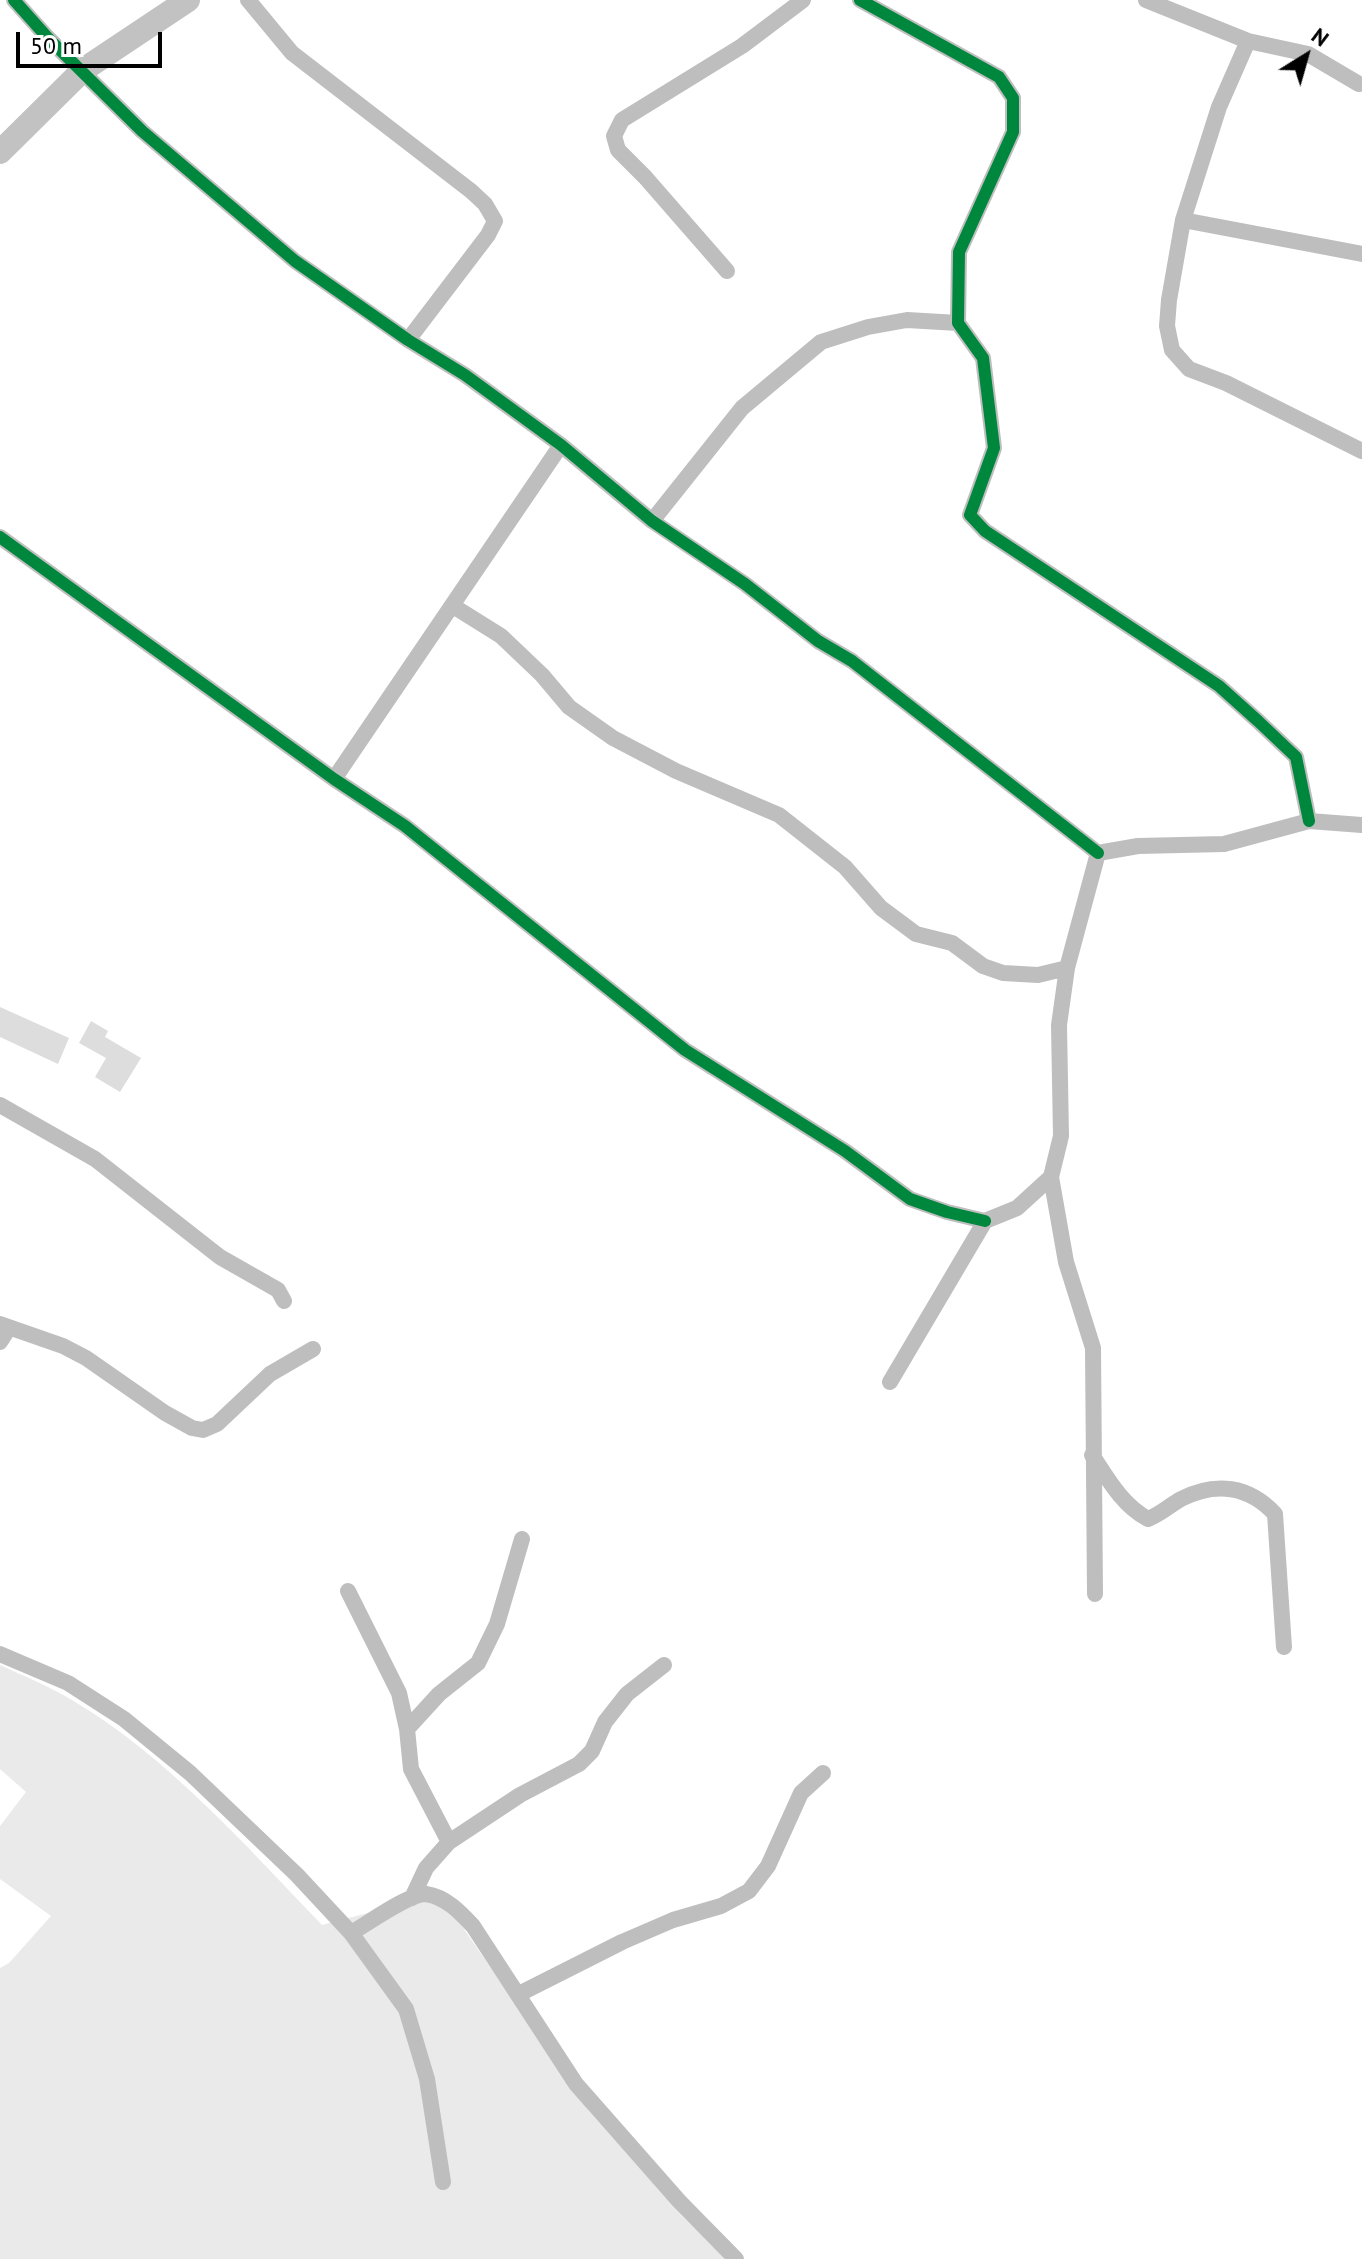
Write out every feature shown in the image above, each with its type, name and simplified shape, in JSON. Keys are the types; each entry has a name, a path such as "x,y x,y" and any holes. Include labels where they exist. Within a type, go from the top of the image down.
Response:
{"street":[{"path":"14,0 142,131 295,261 408,340 465,375 561,445 652,521 745,584 818,641 852,661 1098,853 1138,846 1224,844 1309,821 1362,825"},
{"path":"0,152 83,70 188,0"},
{"path":"248,0 292,53 471,191 485,204 495,221 488,235 408,340"},
{"path":"727,271 618,150 614,136 622,120 742,46 803,0"},
{"path":"860,0 999,77 1013,98 1013,132 959,252 958,323 983,358 994,448 970,515 976,524 1219,686 1258,721 1296,757 1309,821"},
{"path":"1146,0 1248,41 1308,54 1359,84"},
{"path":"1248,41 1219,107 1183,220 1169,300 1167,326 1172,350 1189,369 1226,383 1362,451"},
{"path":"1183,220 1362,254"},
{"path":"652,521 742,408 821,342 868,327 907,320 958,323"},
{"path":"334,779 561,445"},
{"path":"0,537 334,779 405,826 685,1050 845,1151 910,1199 985,1221 1017,1208 1051,1177"},
{"path":"453,606 501,636 542,675 569,707 613,738 676,771 779,815 845,867 881,908 916,934 952,943 983,966 1003,973 1038,975 1067,968"},
{"path":"1095,1594 1093,1348 1066,1262 1051,1177 1061,1136 1059,1025 1067,968 1098,853"},
{"path":"0,1105 95,1159 220,1257 278,1290 284,1301"},
{"path":"890,1382 985,1221"},
{"path":"3,1331 74,1352 165,1413 192,1428 203,1430 217,1424 270,1374 313,1349"},
{"path":"1092,1455 1123,1500 1148,1519 1181,1499 1207,1489 1244,1490 1261,1499 1275,1514 1284,1647"},
{"path":"407,1729 439,1694 478,1663 497,1624 522,1539"},
{"path":"348,1591 399,1693 411,1769 449,1842"},
{"path":"0,1654 68,1683 124,1719 190,1773 297,1875 351,1933 406,2009 427,2079 443,2182"},
{"path":"412,1898 426,1868 449,1842 520,1795 579,1764 592,1751 605,1722 627,1694 664,1665"},
{"path":"519,1994 622,1942 673,1920 721,1906 749,1891 768,1866 801,1793 823,1773"},
{"path":"351,1933 424,1894 453,1904 473,1926 576,2084 679,2201 736,2259"}],"shaded area":[{"path":"0,1665 72,1700 140,1748 235,1834 322,1925 440,1894 588,2110 682,2216 728,2259 0,2259 0,1968 9,1963 51,1916 0,1879 0,1826 26,1792 0,1769"}],"building":[{"path":"0,1007 69,1038 58,1064 0,1037"},
{"path":"91,1021 108,1031 105,1037 141,1058 120,1092 95,1077 106,1058 79,1043"}],"cycle path":[{"path":"14,0 142,131 295,261 408,340 465,375 561,445 652,521 745,584 818,641 852,661 1098,853"},
{"path":"860,0 999,77 1013,98 1013,132 959,252 958,323 983,358 994,448 970,515 985,531 1219,686 1258,721 1296,757 1309,821"},
{"path":"0,537 334,779 405,826 685,1050 845,1151 910,1199 985,1221"}]}
